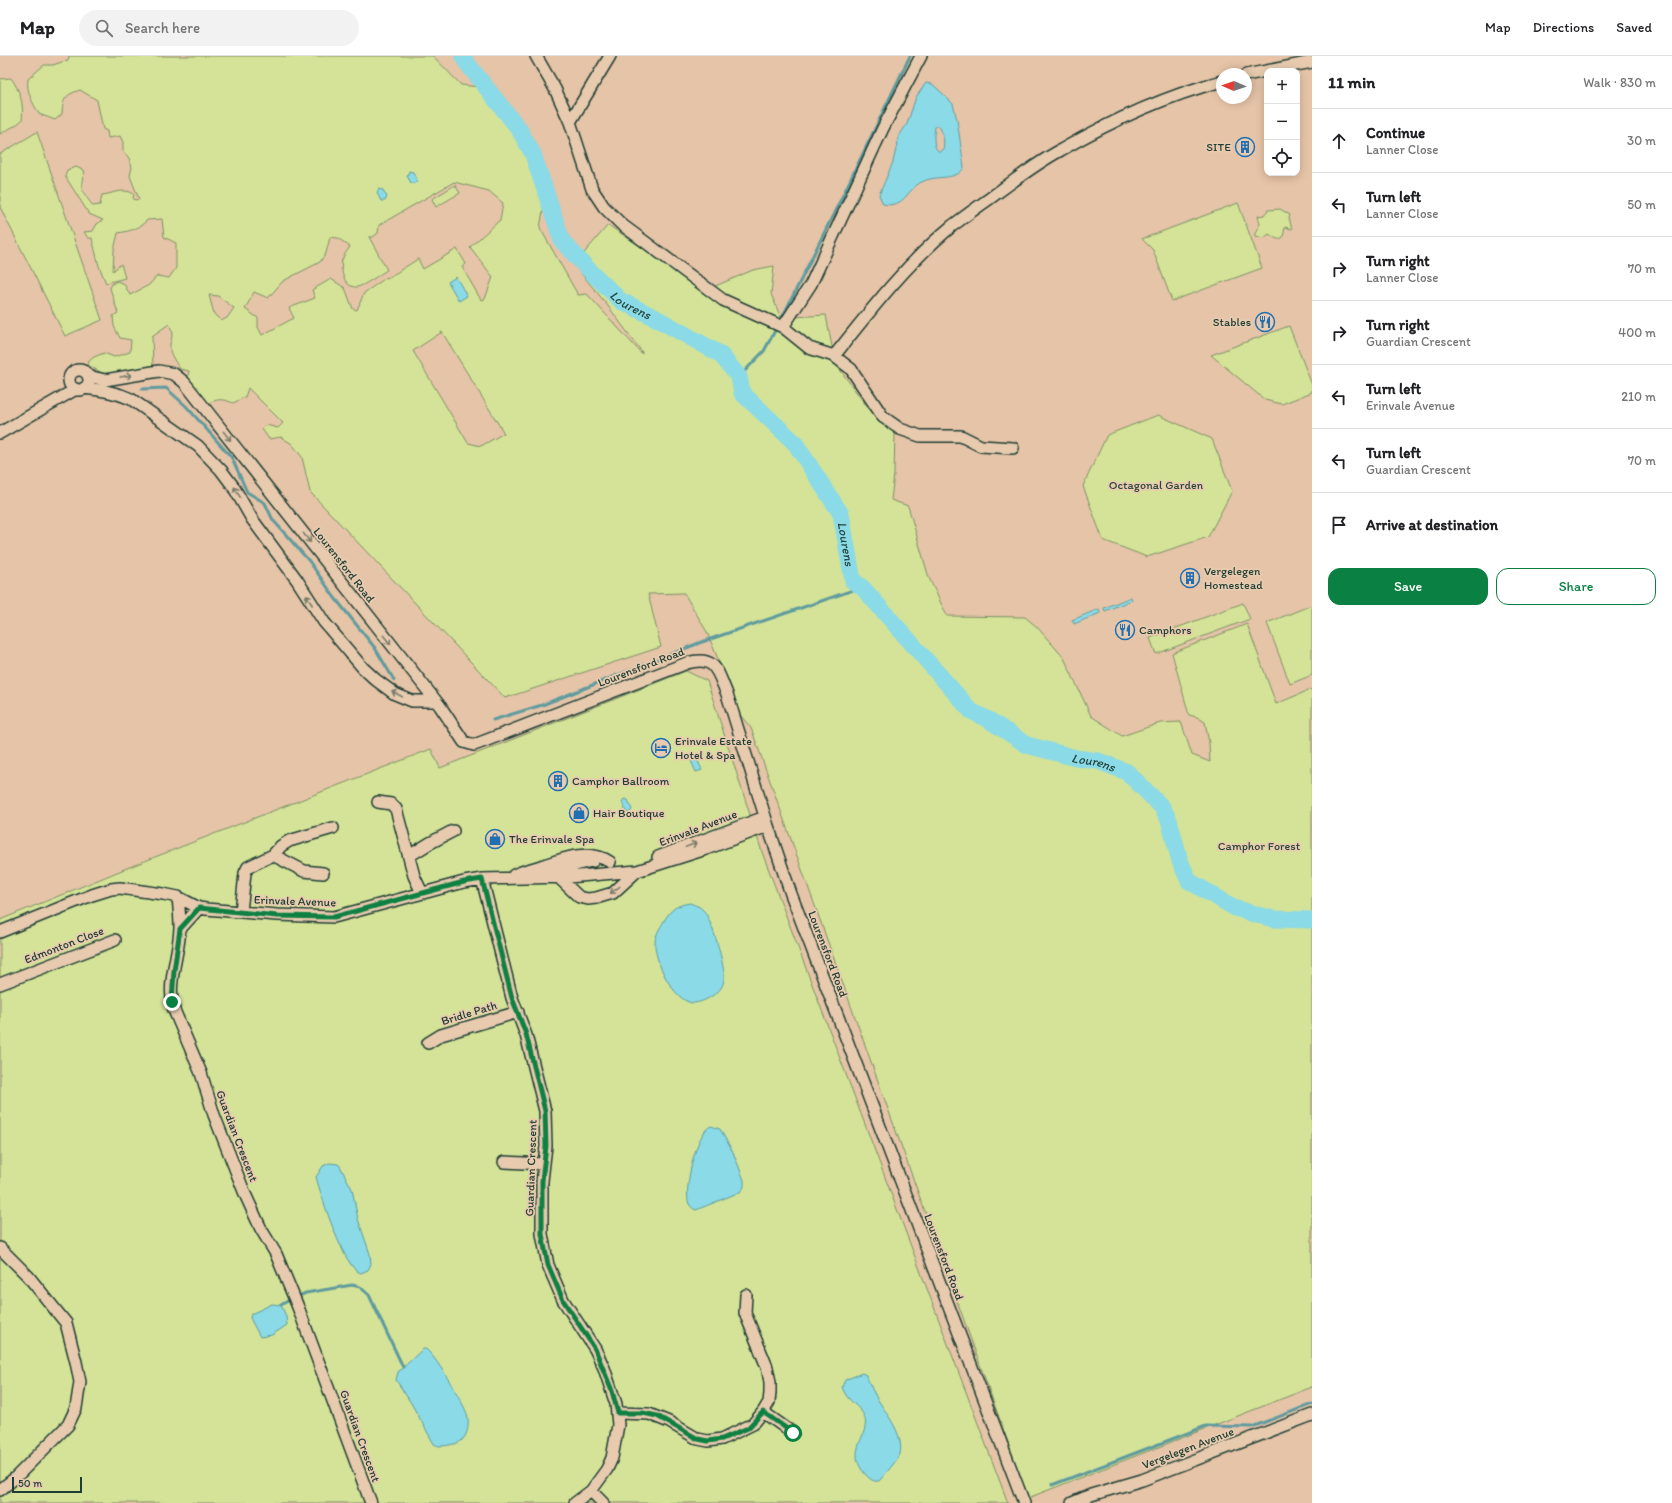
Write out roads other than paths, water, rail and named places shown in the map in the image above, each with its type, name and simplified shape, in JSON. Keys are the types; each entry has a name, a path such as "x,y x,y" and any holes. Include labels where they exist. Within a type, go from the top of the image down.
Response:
{"street":[{"path":"536,56 555,89 570,122 592,188 604,207 621,224 723,300 783,327 809,348 834,356 851,369 882,417 900,429 920,436 961,436 981,446 1013,448"},
{"path":"570,122 610,56"},
{"path":"783,327 811,284 883,128 921,56"},
{"path":"1252,74 1312,62"},
{"path":"834,356 880,300 922,254 952,226 1013,181 1059,150 1092,133 1175,97 1216,83"},
{"path":"0,433 80,389 89,380 85,372 81,370 73,372 70,380 73,387 80,389 106,390 132,400 173,427 198,446 221,470 233,486 252,519 297,580 324,622 363,668 395,694 412,701 434,701"},
{"name":"Lourensford Road","path":"88,376 105,380 159,371 174,374 184,382 454,726 464,742 474,745 687,663 705,660 710,662 715,668 727,694 766,822 830,997 1024,1503"},
{"path":"378,802 391,804 396,810 414,876 422,893"},
{"name":"Erinvale Avenue","path":"0,932 92,895 111,889 120,888 178,897 199,908 286,916 308,915 334,917 464,882 482,879 558,877 636,870 652,867 706,849 766,822"},
{"path":"241,912 246,869 251,865 273,855 281,846 289,841 332,828"},
{"path":"409,856 424,846 453,831"},
{"path":"273,855 304,871 323,873"},
{"path":"506,879 562,858 577,856 596,856 636,870 613,892 601,897 588,899 579,897 563,880 558,877"},
{"path":"532,878 552,870 570,867 582,862 610,862"},
{"name":"Guardian Crescent","path":"482,879 512,998 526,1034 545,1111 546,1146 542,1181 542,1234 548,1265 563,1300 595,1349 612,1391 618,1413 617,1437 612,1458 607,1469 591,1491 575,1503"},
{"name":"Guardian Crescent","path":"178,897 180,929 171,991 174,1010 201,1073 214,1115 245,1194 261,1229 276,1254 298,1307 371,1503"},
{"path":"180,929 199,908"},
{"name":"Edmonton Close","path":"0,984 114,940"},
{"name":"Bridle Path","path":"428,1043 441,1035 518,1012"},
{"path":"504,1162 544,1164"},
{"path":"0,1248 28,1276 66,1323 80,1382 76,1408 68,1425 16,1478 0,1490"},
{"path":"618,1413 650,1414 663,1419 698,1439 708,1441 722,1439 748,1428 763,1412 768,1402 770,1382 767,1367 745,1314 746,1294"},
{"path":"763,1412 793,1433"},
{"name":"Vergelegen Avenue","path":"1072,1503 1091,1495 1142,1480 1312,1415"},
{"path":"591,1491 603,1503"}],"water":[{"path":"926,83 932,84 953,104 964,167 957,174 952,176 929,179 918,184 902,201 891,205 883,204 879,195 893,162 899,136 907,124 916,97","holes":["938,125 940,127 944,143 943,149 939,152 935,147 934,137 935,127"]},
{"path":"409,171 413,172 417,180 415,183 411,183 407,176"},
{"path":"379,189 383,190 387,197 385,201 381,201 377,193"},
{"path":"456,277 467,296 459,301 448,282"},
{"path":"1131,597 1132,600 1105,611 1104,608"},
{"path":"1099,609 1100,613 1074,624 1072,620"},
{"path":"697,759 702,770 696,772 691,761"},
{"path":"624,799 628,800 632,810 629,813 626,812 622,802"},
{"path":"690,903 703,910 710,922 723,965 724,974 723,985 720,990 707,999 692,1003 678,995 666,978 661,969 655,943 658,932 669,913 677,906"},
{"path":"711,1126 720,1129 733,1152 744,1180 744,1187 740,1192 696,1210 689,1204 689,1175 700,1139 706,1130"},
{"path":"330,1163 338,1164 340,1166 352,1189 358,1219 370,1254 371,1264 368,1270 361,1273 354,1269 341,1246 334,1231 316,1177 323,1166"},
{"path":"272,1304 281,1305 286,1316 287,1325 272,1335 260,1337 250,1318 251,1314"},
{"path":"423,1349 427,1350 443,1371 465,1408 468,1418 468,1427 465,1436 459,1443 444,1446 434,1444 396,1380 398,1372"},
{"path":"862,1373 866,1375 876,1396 895,1427 900,1440 901,1447 899,1456 891,1468 879,1481 870,1479 860,1466 857,1458 857,1450 864,1430 864,1416 860,1409 850,1400 842,1387 845,1380"}],"waterway":[{"name":"Lourens","path":"463,56 466,62 519,129 533,154 562,241 621,301 654,317 720,354 739,377 742,393 795,443 841,514 853,581 862,587 971,711 989,720 1027,745 1076,758 1098,761 1127,772 1162,807 1169,820 1180,861 1189,881 1235,908 1257,915 1274,919 1312,920"},
{"path":"780,322 910,56"},
{"path":"739,377 764,351 777,327"},
{"path":"142,389 166,388 186,406 232,458 247,492 265,503 273,520 309,561 335,598 375,648 394,680"},
{"path":"493,720 542,705 699,643 862,587"},
{"path":"301,1295 352,1285 360,1287 369,1295 403,1367"},
{"path":"281,1305 291,1299"},
{"path":"1052,1485 1206,1426 1252,1427 1312,1404"}],"place":[{"name":"SITE","path":"1245,147"},
{"name":"Stables","path":"1265,322"},
{"name":"Vergelegen Homestead","path":"1190,578"},
{"name":"Camphors","path":"1125,630"},
{"name":"Erinvale Estate Hotel & Spa","path":"661,748"},
{"name":"Camphor Ballroom","path":"558,781"},
{"name":"Hair Boutique","path":"579,813"},
{"name":"The Erinvale Spa","path":"495,839"}],"park label":[{"name":"Octagonal Garden","path":"1156,485"},
{"name":"Camphor Forest","path":"1259,846"}]}
